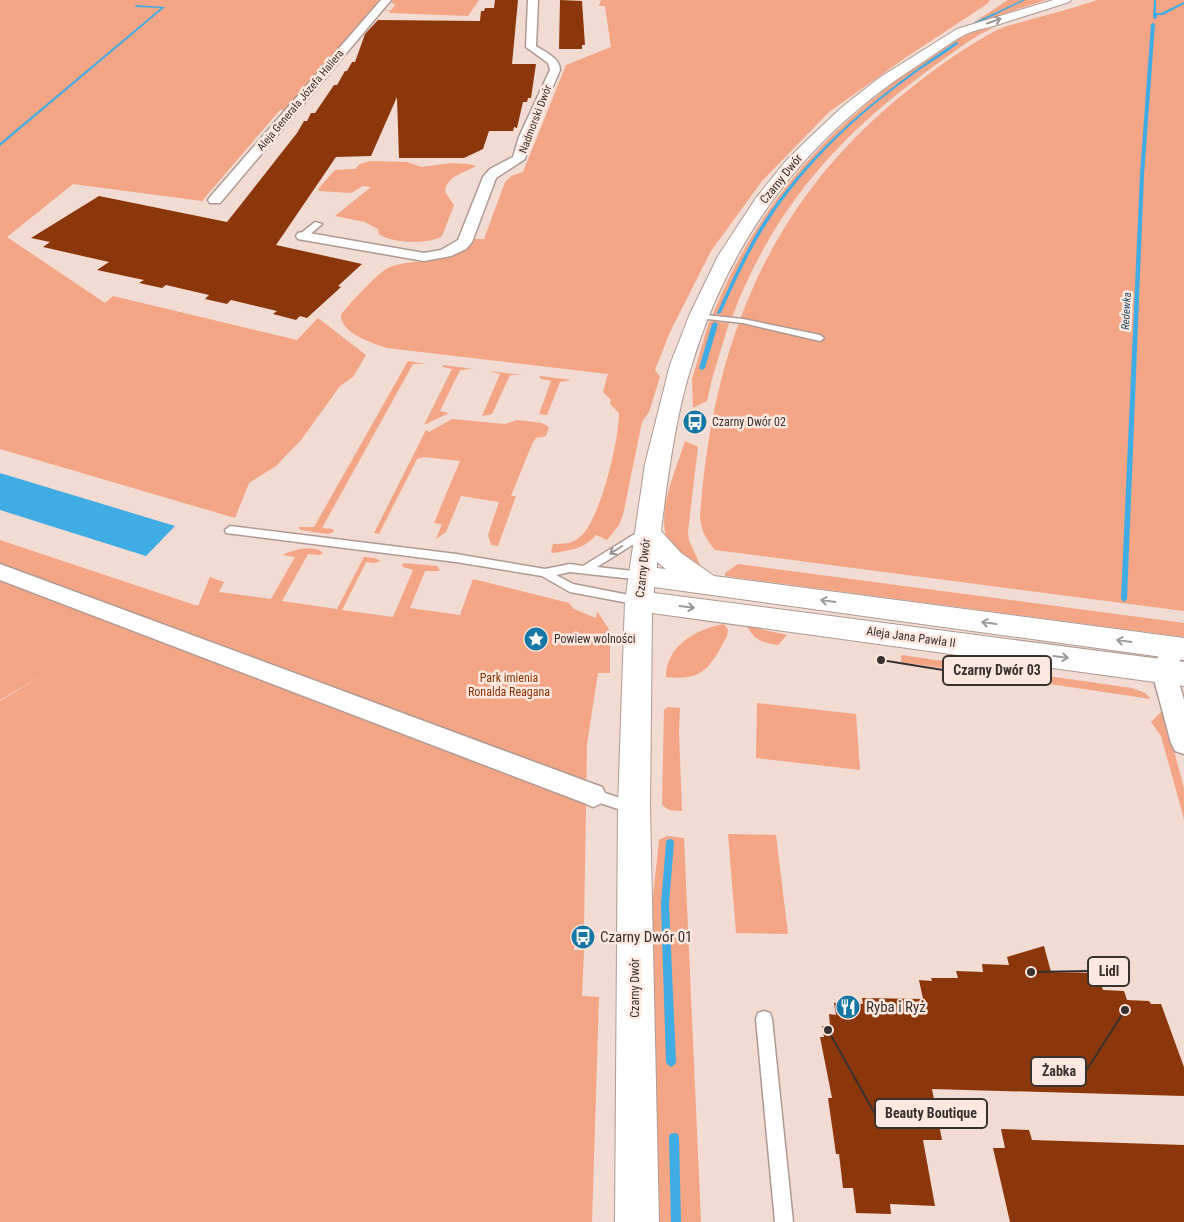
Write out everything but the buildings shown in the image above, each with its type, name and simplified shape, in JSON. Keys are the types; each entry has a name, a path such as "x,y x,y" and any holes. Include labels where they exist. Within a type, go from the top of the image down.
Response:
{"main road":[{"name":"Czarny Dwór","path":"637,1222 634,808 640,588 657,464 681,365 699,316 727,256 744,228 790,166 827,128 865,96 899,71 961,32 1065,0"},
{"name":"Czarny Dwór","path":"961,32 964,24 979,14"},
{"path":"647,531 663,554 683,570 715,585"},
{"name":"Aleja Jana Pawła II","path":"640,588 715,585 1176,661"},
{"name":"Aleja Jana Pawła II","path":"640,588 1176,661"}],"street":[{"name":"Aleja Generała Józefa Hallera","path":"215,200 386,0"},
{"name":"Nadmorski Dwór","path":"302,236 424,257 444,255 466,242 490,177 495,172 519,159 525,138 555,70 555,64 552,61 531,47 533,0"},
{"path":"0,572 593,795"},
{"path":"1176,661 1184,743"}],"lane":[{"path":"302,236 318,224"},
{"path":"699,316 742,321 820,338"},
{"path":"230,530 456,558 545,573 570,568 586,569 640,588"},
{"path":"586,569 647,531"},
{"path":"545,573 570,588 640,588"},
{"path":"593,795 634,808"},
{"path":"764,1020 784,1222"}],"green space":[{"path":"0,0 382,0 285,110 280,110 202,201 73,184 7,237 105,303 113,296 297,340 318,318 366,355 353,377 340,386 301,440 276,466 249,483 235,518 0,449"},
{"path":"393,0 479,0 468,16 389,13 390,11 383,10 392,10 396,4 391,3"},
{"path":"601,0 990,0 987,4 905,58 829,112 762,181 711,251 670,332 655,370 660,377 649,412 642,422 623,515 619,525 607,540 596,535 582,546 553,553 551,552 553,544 572,542 582,535 596,512 608,477 616,441 619,413 610,404 611,400 603,392 608,374 387,348 359,337 352,332 342,322 341,315 378,275 388,268 399,264 433,260 454,255 464,249 473,239 484,239 505,182 511,176 523,172 566,65 611,47 605,6 599,6"},
{"path":"1008,0 1046,0 970,25"},
{"path":"1098,0 1184,0 1184,611 715,550 704,535 700,517 707,454 718,393 734,336 756,281 784,229 818,180 858,135 906,92 962,51 1004,27"},
{"path":"994,28 962,46 897,94 838,148 788,209 767,242 732,317 715,316 713,314 730,276 750,240 796,174 823,145 852,117 917,66 963,37"},
{"path":"370,161 407,162 422,167 451,163 476,166 456,176 446,187 445,192 454,205 442,236 428,241 410,242 384,237 379,234 378,229 365,222 335,216 371,187 363,186 351,193 319,191 318,189 335,170 355,169 360,164"},
{"path":"709,322 729,323 707,401 693,408 692,379"},
{"path":"408,361 426,364 413,364 322,528 333,529 334,532 328,534 300,530 299,527 314,527"},
{"path":"443,365 473,369 460,370 440,411 449,413 424,425 452,369 443,367"},
{"path":"489,371 522,375 510,375 492,414 482,416 500,374"},
{"path":"539,377 571,380 560,382 547,415 539,414 551,381 541,379"},
{"path":"452,419 505,424 517,420 542,423 549,427 546,436 536,438 532,444 511,496 516,496 498,546 491,545 488,535 499,502 461,496 446,532 436,539 442,524 434,523 460,461 424,457 417,459 379,534 374,533 426,430 429,432"},
{"path":"685,441 698,447 688,531 689,540 701,567 676,551 665,533 664,520 668,492"},
{"name":"Park imienia Ronalda Reagana","path":"0,540 198,606 210,577 224,582 219,592 271,599 295,557 282,555 309,548 323,553 320,555 308,554 282,601 337,609 364,557 381,561 374,563 366,562 342,610 393,617 413,570 403,567 404,563 437,566 440,571 425,571 410,608 460,615 473,579 569,603 574,609 596,618 597,611 610,631 610,673 598,673 587,744 584,926 576,926 574,950 584,950 582,996 599,997 592,1222 0,1222 0,701 46,673 0,700"},
{"path":"738,564 1184,623 1184,637 725,576 725,573"},
{"path":"724,624 728,630 727,636 716,656 704,670 689,677 666,677 667,666 677,647 685,640 704,630"},
{"path":"747,626 787,635 778,645 768,643 756,638"},
{"path":"901,655 1132,688 1145,693 1151,699 901,662"},
{"path":"757,703 856,714 860,770 756,758"},
{"path":"668,707 680,708 682,811 669,810 662,805 664,710"},
{"path":"1161,712 1164,714 1184,788 1184,819 1161,736 1151,722"},
{"path":"728,834 776,835 788,934 736,933"},
{"path":"667,836 684,838 701,1222 658,1222 651,916 659,840"}],"water":[{"path":"0,473 175,526 146,556 0,510"}],"waterway":[{"path":"975,23 1024,0"},
{"name":"Redewka","path":"1155,0 1155,18"},
{"path":"1156,14 1162,14 1184,3"},
{"path":"0,145 164,7 136,6"},
{"name":"Redewka","path":"1124,599 1142,175 1153,24"},
{"path":"719,313 739,268 762,228 787,191 815,158 846,127 880,98 957,43"},
{"path":"702,368 715,324"},
{"path":"670,843 665,904 671,1062"},
{"path":"674,1138 676,1222"}],"place":[{"name":"Czarny Dwór 02","path":"695,422"},
{"name":"Powiew wolności","path":"536,639"},
{"name":"Czarny Dwór 03","path":"881,660"},
{"name":"Czarny Dwór 01","path":"583,937"},
{"name":"Lidl","path":"1031,972"},
{"name":"Ryba i Ryż","path":"848,1007"},
{"name":"Żabka","path":"1125,1010"},
{"name":"Beauty Boutique","path":"828,1030"}]}
